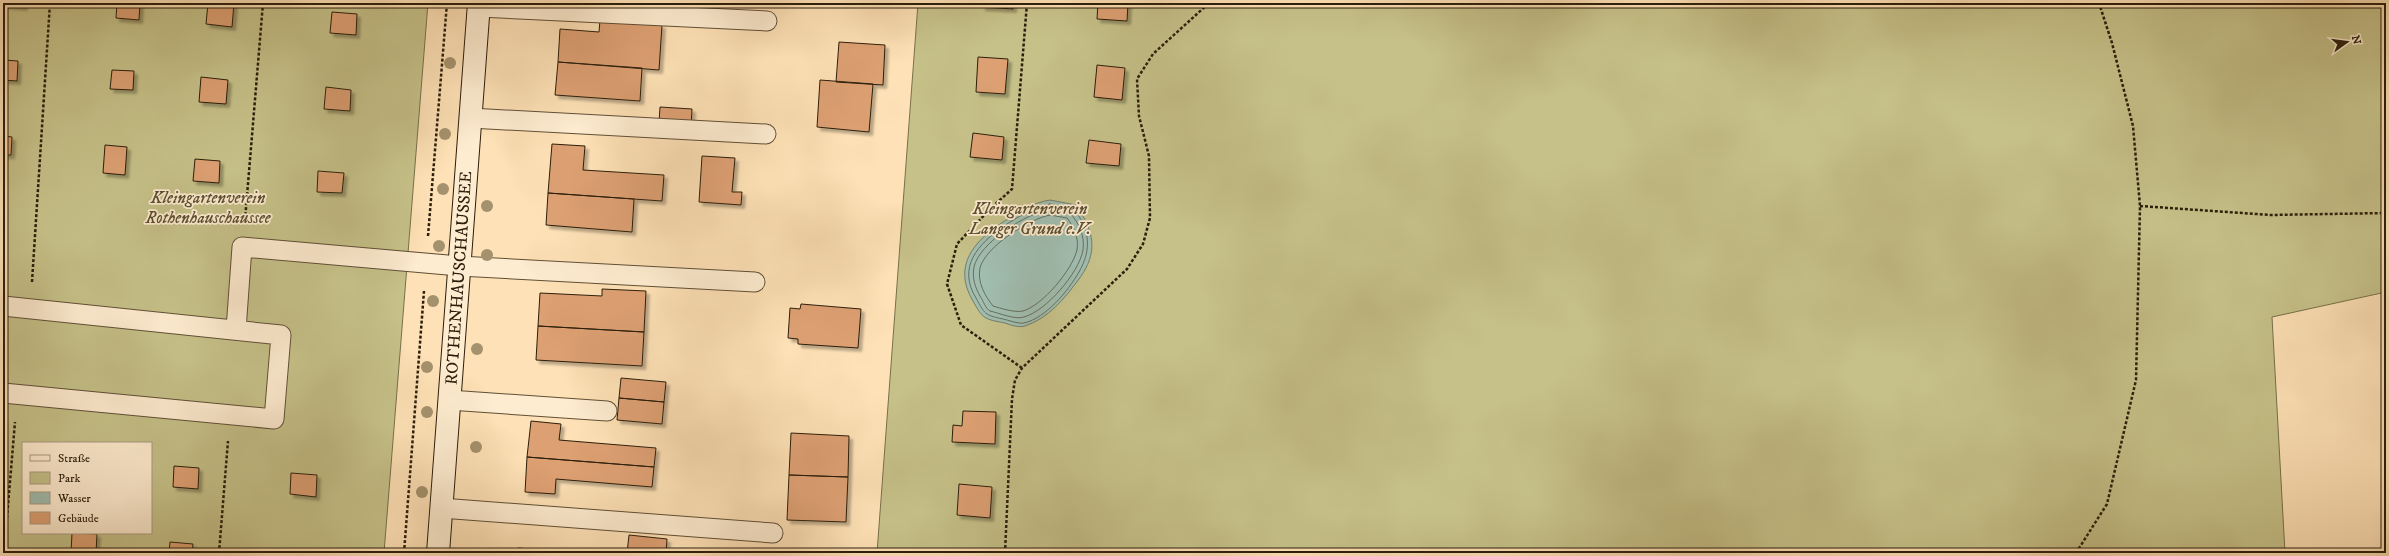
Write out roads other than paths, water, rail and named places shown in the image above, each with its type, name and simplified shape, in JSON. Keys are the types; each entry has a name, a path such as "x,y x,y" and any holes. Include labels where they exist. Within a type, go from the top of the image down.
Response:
{"main road":[{"name":"ROTHENHAUSCHAUSSEE","path":"438,553 479,5"}],"lane":[{"path":"479,5 767,21"},
{"path":"470,118 766,134"},
{"path":"236,330 242,247 459,266 755,282"},
{"path":"3,306 281,335 274,419 10,394"},
{"path":"449,400 607,411"},
{"path":"441,508 773,533"}],"water":[{"path":"1050,200 1076,205 1087,224 1090,233 1092,251 1090,260 1079,279 1062,301 1049,313 1034,323 1023,327 988,319 982,315 976,307 967,288 965,277 969,256 983,237 1003,222 1020,211 1043,201"}],"park label":[{"name":"Kleingartenverein Rothenhauschaussee","path":"208,207"},
{"name":"Kleingartenverein Langer Grund e.V.","path":"1030,218"}]}
